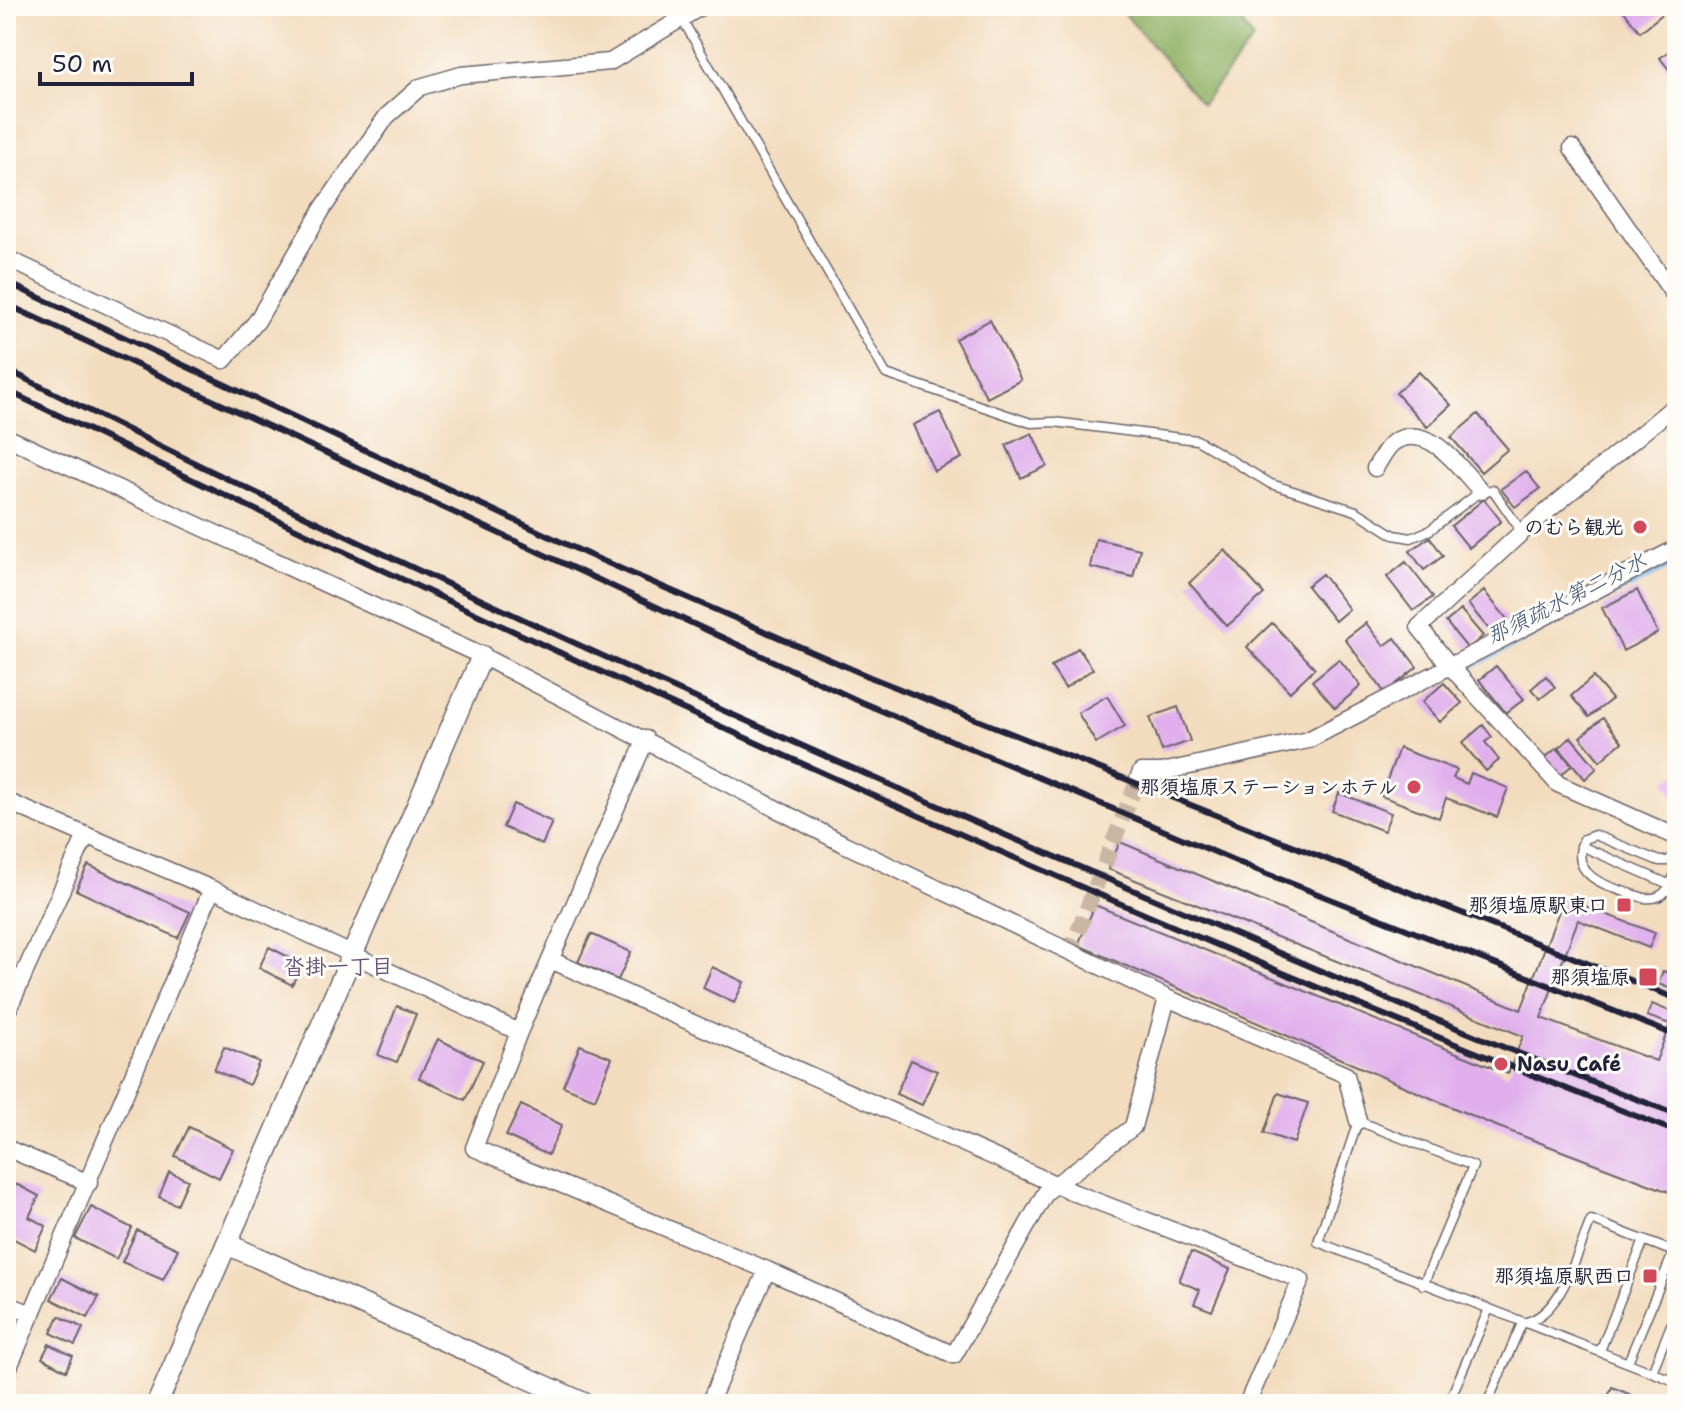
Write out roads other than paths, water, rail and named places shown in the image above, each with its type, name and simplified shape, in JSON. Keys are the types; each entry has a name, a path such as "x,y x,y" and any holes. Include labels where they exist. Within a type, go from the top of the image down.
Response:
{"street":[{"path":"6,258 224,360 257,321 323,208 379,128 420,87 461,75 610,62 702,6"},
{"path":"1572,148 1677,299"},
{"path":"1677,404 1522,532 1419,627 1450,666 1558,784 1677,837"},
{"path":"6,437 482,656 844,844 1167,998 1346,1075 1358,1121"},
{"path":"1375,468 1392,443 1410,437 1434,442 1481,491"},
{"path":"1138,779 1141,772 1162,772 1308,740 1677,548"},
{"path":"157,1404 229,1245 351,952 482,656"},
{"path":"646,739 553,961 519,1032 474,1148 767,1270 954,1355 1046,1192 1133,1127 1167,998"},
{"path":"6,801 212,889 519,1032"},
{"path":"6,1014 13,978 86,835"},
{"path":"6,1374 212,889"},
{"path":"553,961 1056,1185 1301,1280 1247,1404"},
{"path":"6,1148 89,1183"},
{"path":"229,1245 586,1404"},
{"path":"709,1404 767,1270"},
{"path":"6,1304 32,1314"}],"lane":[{"path":"682,19 886,374 1031,423 1054,422 1197,440 1271,484 1356,511 1394,535 1411,538 1430,530 1481,491 1493,490 1522,532"},
{"path":"1677,853 1668,861 1659,861 1595,835 1588,836 1581,846 1578,859 1581,868 1614,888 1653,900 1666,893 1677,867"},
{"path":"1581,846 1671,885"},
{"path":"1423,1285 1473,1166 1358,1121 1318,1242 1423,1285 1465,1301 1488,1311 1676,1379"},
{"path":"1522,1323 1533,1321 1550,1307 1591,1220 1675,1252 1628,1362"},
{"path":"1600,1351 1644,1240"},
{"path":"1652,1372 1677,1310"},
{"path":"1448,1404 1488,1311"},
{"path":"1487,1404 1522,1323"}],"waterway":[{"name":"那須疏水第二分水","path":"1471,666 1677,562"}],"tunnel":[{"path":"1069,954 1138,779"}],"railway":[{"path":"6,282 587,554 870,677 1677,999"},
{"path":"6,304 861,702 1257,870 1677,1036"},
{"path":"6,369 409,566 817,752 1382,997 1677,1114"},
{"path":"6,390 418,587 834,778 1253,961 1677,1132"}],"place":[{"name":"のむら観光","path":"1640,527"},
{"name":"那須塩原ステーションホテル","path":"1414,787"},
{"name":"那須塩原駅東口","path":"1624,905"},
{"name":"那須塩原","path":"1648,977"},
{"name":"Nasu Café","path":"1501,1064"},
{"name":"那須塩原駅西口","path":"1650,1276"}],"district":[{"name":"沓掛一丁目","path":"338,966"}]}
